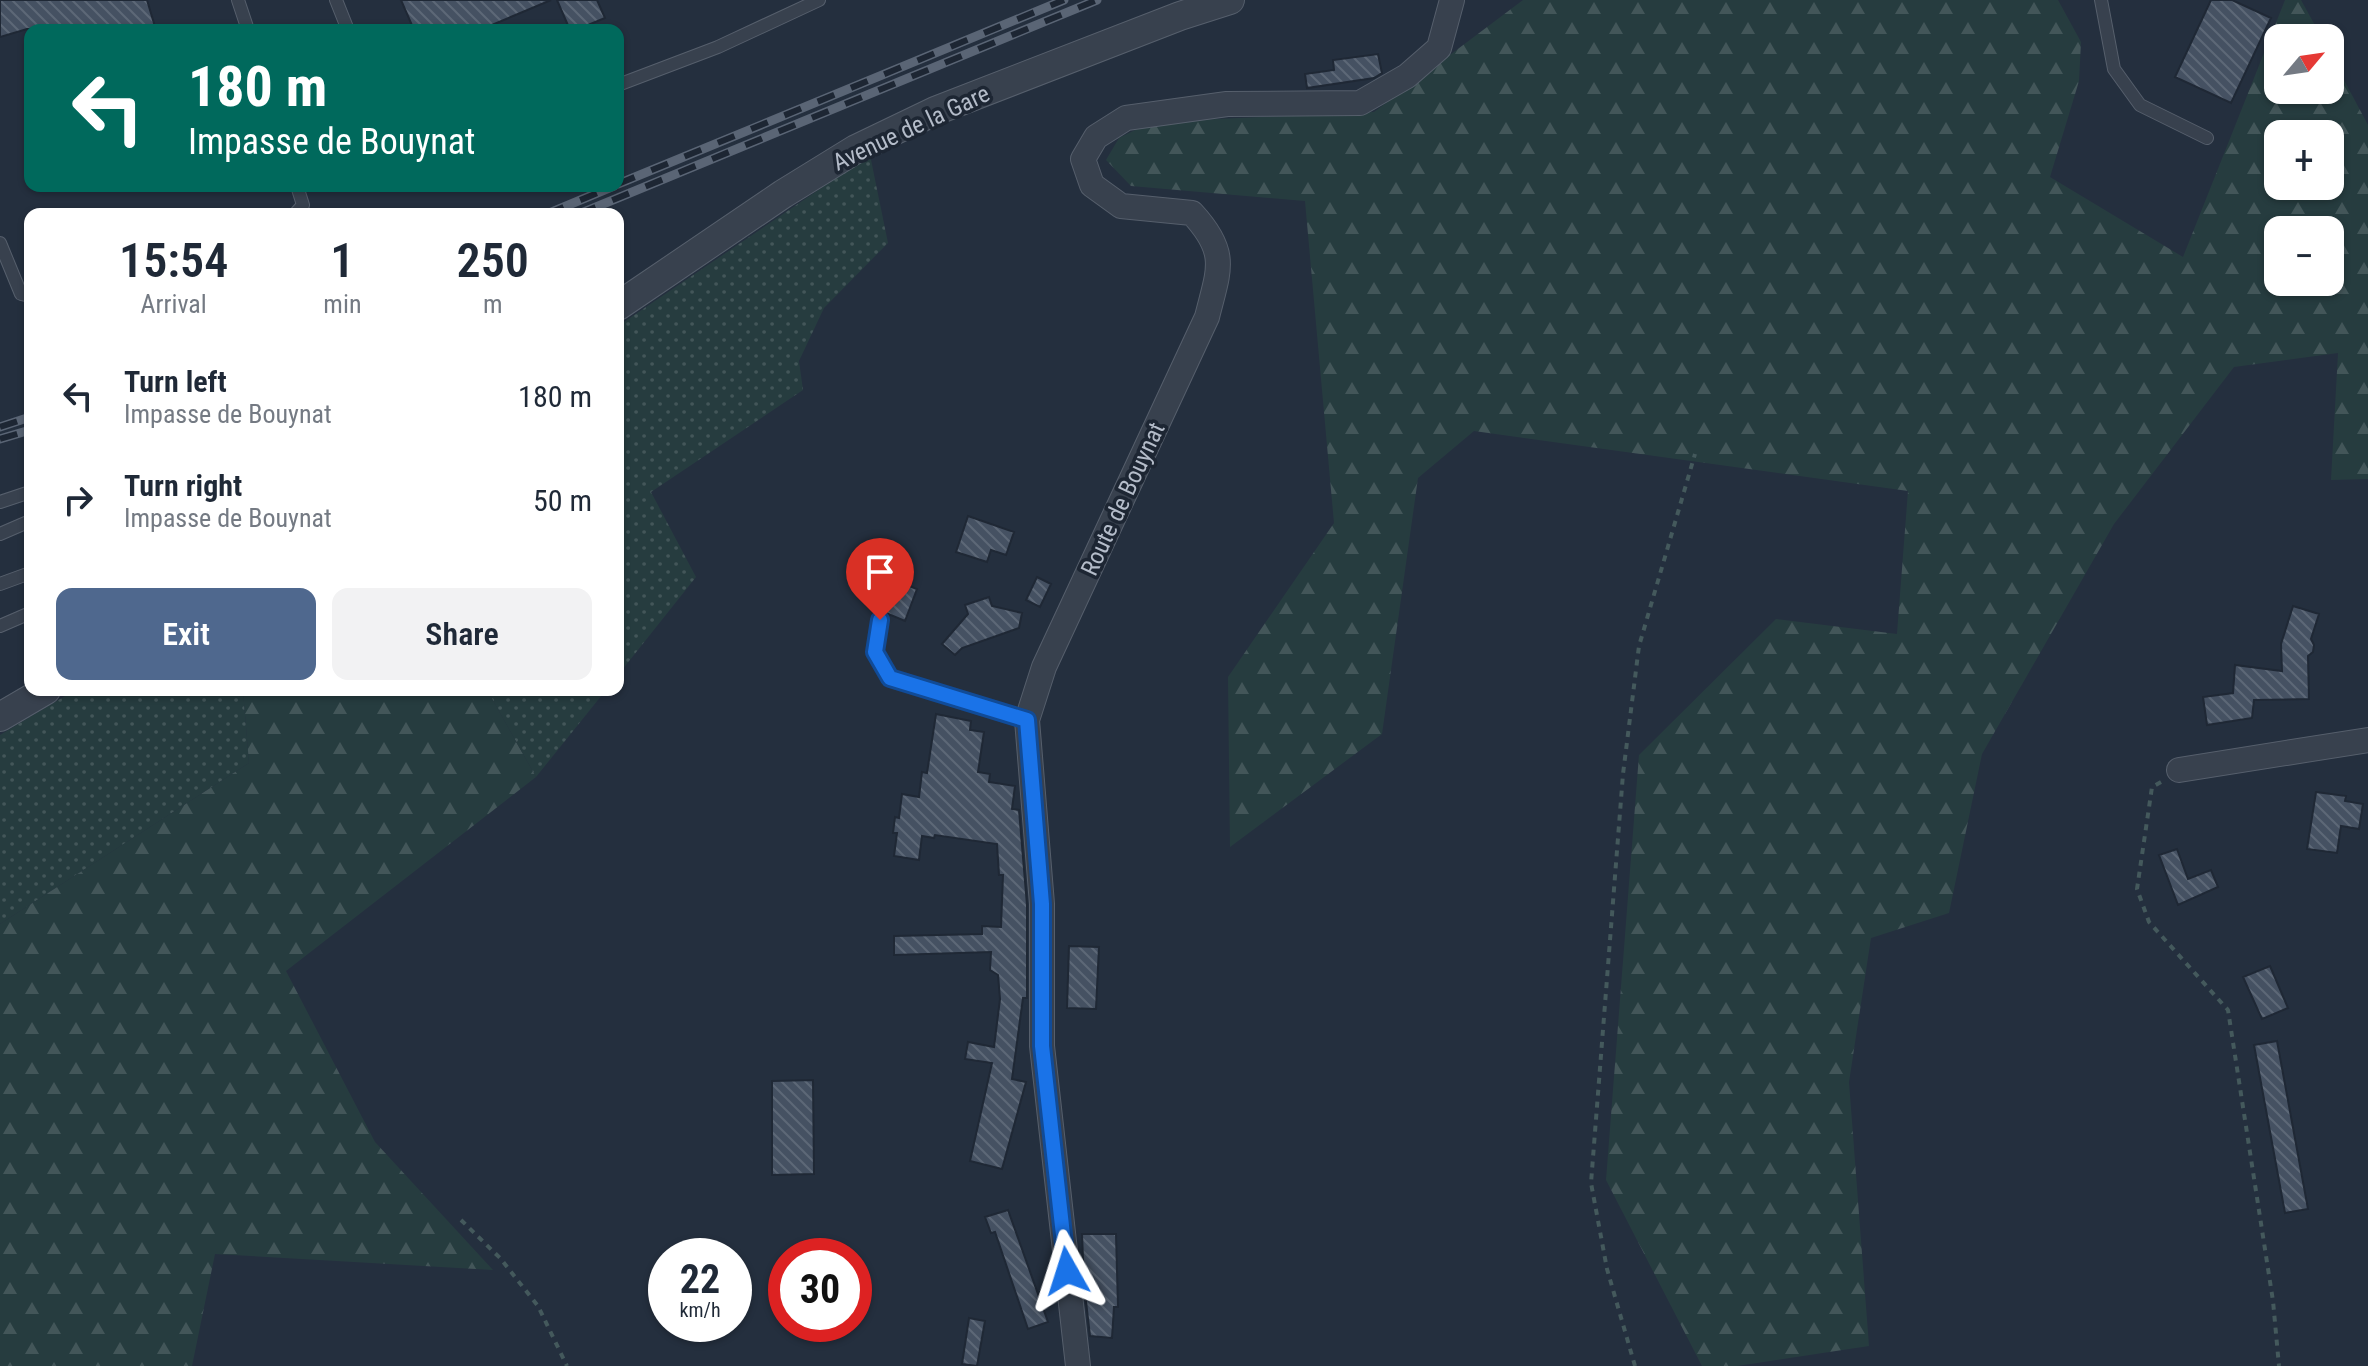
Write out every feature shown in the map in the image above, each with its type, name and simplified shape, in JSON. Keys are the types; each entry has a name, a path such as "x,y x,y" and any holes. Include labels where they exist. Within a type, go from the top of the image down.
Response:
{"street":[{"name":"Avenue de la Gare","path":"624,302 783,194 856,149 935,111 1180,16 1230,0"},
{"name":"Route de Bouynat","path":"1078,1366 1042,1046 1042,904 1027,720 1044,667 1207,317 1220,265 1210,233 1192,213 1121,206 1092,185 1083,159 1096,137 1126,118 1227,104 1360,103 1407,76 1439,48 1452,0"},
{"path":"0,717 36,696"},
{"path":"2179,770 2368,740"}],"lane":[{"path":"238,0 246,24"},
{"path":"336,0 346,24"},
{"path":"624,83 718,47 819,0"},
{"path":"2101,0 2114,69 2140,105 2207,138"},
{"path":"0,243 21,294 24,295"},
{"path":"0,502 24,494"},
{"path":"0,534 24,524"},
{"path":"0,584 24,575"},
{"path":"0,626 24,616"},
{"path":"880,620 875,652 890,678 1027,720"}],"path":[{"path":"1635,1366 1607,1269 1591,1183 1623,774 1639,646 1695,454"},
{"path":"2179,770 2152,787 2137,889 2149,922 2228,1010 2273,1301 2279,1366"},
{"path":"461,1220 500,1258 538,1306 567,1366"}],"green space":[{"path":"1523,0 2058,0 2081,42 2079,81 2050,177 2183,257 2264,53 2264,104 2344,104 2344,80 2368,125 2368,479 2331,480 2338,353 2234,367 2114,524 1982,754 1949,913 1871,938 1849,1082 1869,1346 1737,1366 1702,1366 1606,1180 1639,755 1776,619 1897,634 1908,491 1474,431 1418,478 1382,734 1230,847 1228,677 1334,523 1305,201 1131,186 1106,160 1119,138 1151,122 1374,112"},
{"path":"2285,0 2301,0 2314,24 2275,24"},
{"path":"870,155 888,243 824,308 799,361 803,390 651,492 696,577 624,667 624,322"},
{"path":"65,696 243,696 249,763 0,924 0,735"},
{"path":"243,696 490,696 536,777 286,971 375,1142 493,1270 215,1254 192,1366 0,1366 0,924 249,763"},
{"path":"490,696 601,696 536,777"}],"building":[{"path":"0,0 147,0 154,24 24,24 24,30 0,37"},
{"path":"401,0 551,0 494,24 411,24"},
{"path":"557,0 597,0 605,18 590,24 567,24"},
{"path":"2211,0 2232,0 2271,18 2268,24 2264,24 2264,33 2231,103 2175,77"},
{"path":"1378,54 1382,73 1374,78 1307,88 1305,74 1334,70 1333,60"},
{"path":"968,516 1014,532 1006,555 991,550 987,562 956,552"},
{"path":"886,577 917,589 905,621 881,611 885,601 879,598"},
{"path":"1037,577 1051,584 1040,607 1026,600"},
{"path":"989,597 992,606 1022,613 1019,628 962,648 955,655 942,644 968,614 965,605"},
{"path":"2293,606 2319,614 2311,639 2313,652 2308,656 2309,699 2254,700 2252,718 2207,725 2203,697 2233,693 2235,665 2282,671 2281,644"},
{"path":"936,714 971,721 970,730 984,732 978,772 990,774 989,782 1015,786 1012,809 1019,810 1027,905 1027,998 1023,998 1012,1079 1026,1082 1002,1169 970,1161 992,1063 965,1059 968,1042 994,1047 1000,999 998,975 990,970 991,952 894,955 894,936 982,934 982,926 1001,927 1003,875 999,875 997,844 922,836 919,860 894,856 897,833 893,833 895,817 899,818 902,794 919,797 922,772 927,773"},
{"path":"2316,792 2346,796 2345,801 2363,804 2359,829 2341,826 2337,853 2307,849"},
{"path":"2177,849 2188,879 2211,870 2218,887 2178,905 2159,855"},
{"path":"1069,946 1099,947 1096,1009 1067,1008"},
{"path":"2270,966 2288,1008 2262,1019 2243,977"},
{"path":"2277,1041 2308,1209 2285,1213 2254,1045"},
{"path":"813,1080 814,1174 772,1175 772,1081"},
{"path":"1008,1210 1048,1322 1028,1329 995,1232 991,1233 985,1217"},
{"path":"1082,1234 1116,1234 1118,1307 1114,1307 1112,1338 1090,1336"},
{"path":"969,1318 985,1321 977,1366 962,1364"}],"railway":[{"path":"624,182 1064,0"},
{"path":"594,208 1097,0"},
{"path":"561,208 600,192"},
{"path":"0,427 24,419"},
{"path":"0,439 24,432"}],"route":[{"path":"880,620 875,652 890,678 1027,720 1042,904 1042,1046 1067,1271"}]}
